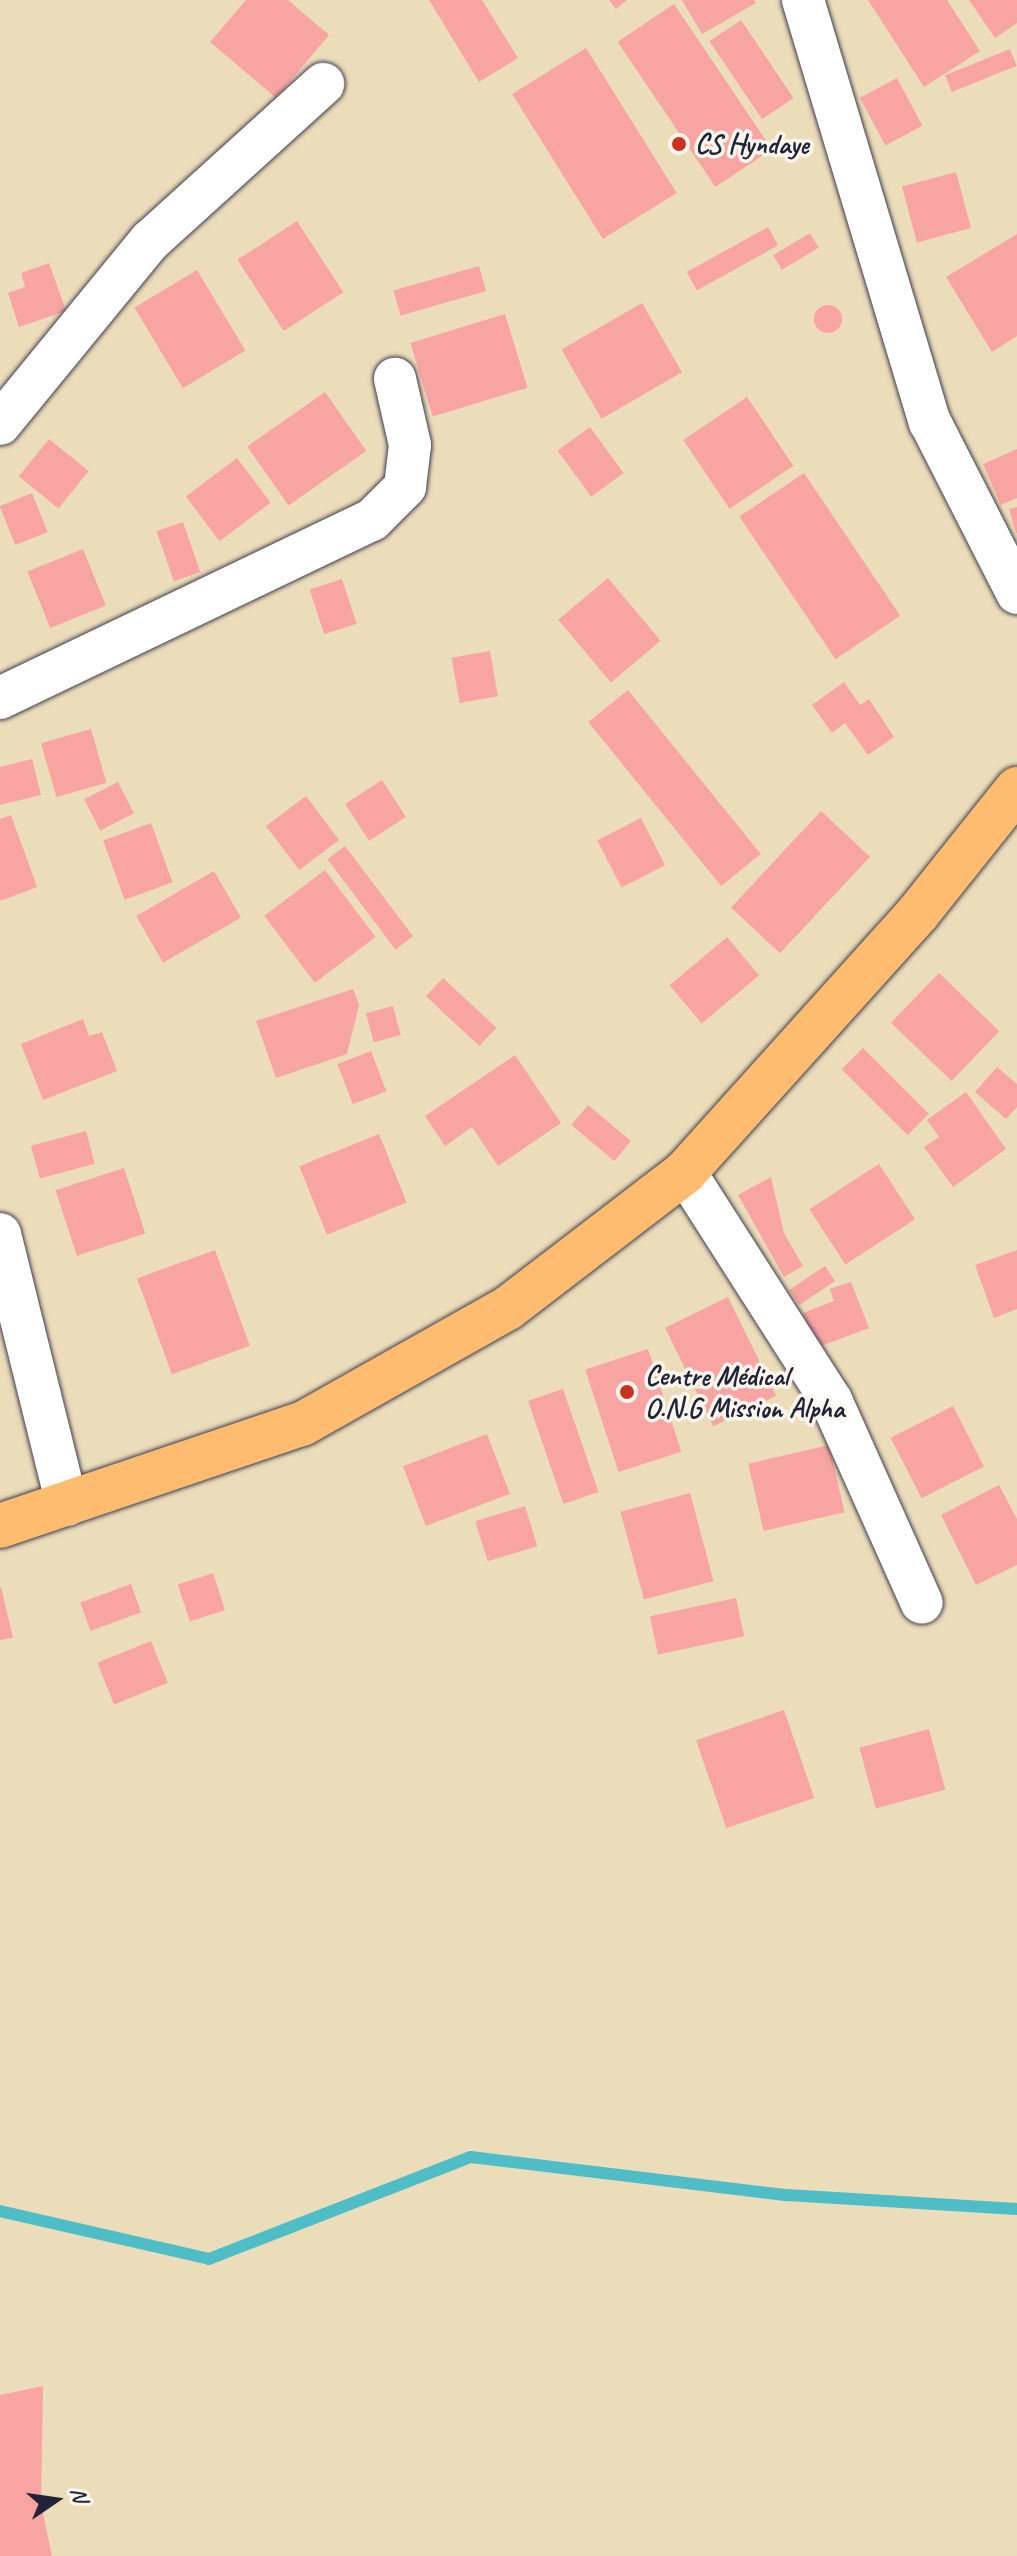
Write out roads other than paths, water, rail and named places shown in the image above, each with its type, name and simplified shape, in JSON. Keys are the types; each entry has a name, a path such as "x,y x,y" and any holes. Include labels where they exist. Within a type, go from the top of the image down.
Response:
{"highway":[{"path":"0,1526 302,1424 508,1308 685,1172 918,913 1017,789"}],"street":[{"path":"803,0 930,422 1017,593"},
{"path":"0,424 150,241 323,84"},
{"path":"0,698 372,520 405,487 410,445 395,379"},
{"path":"685,1172 831,1400 922,1603"},
{"path":"0,1234 67,1505"}],"waterway":[{"path":"0,2211 209,2259 471,2157 787,2195 1017,2209"}],"place":[{"name":"CS Hyndaye","path":"679,144"},
{"name":"Centre Médical O.N.G Mission Alpha","path":"627,1392"}]}
